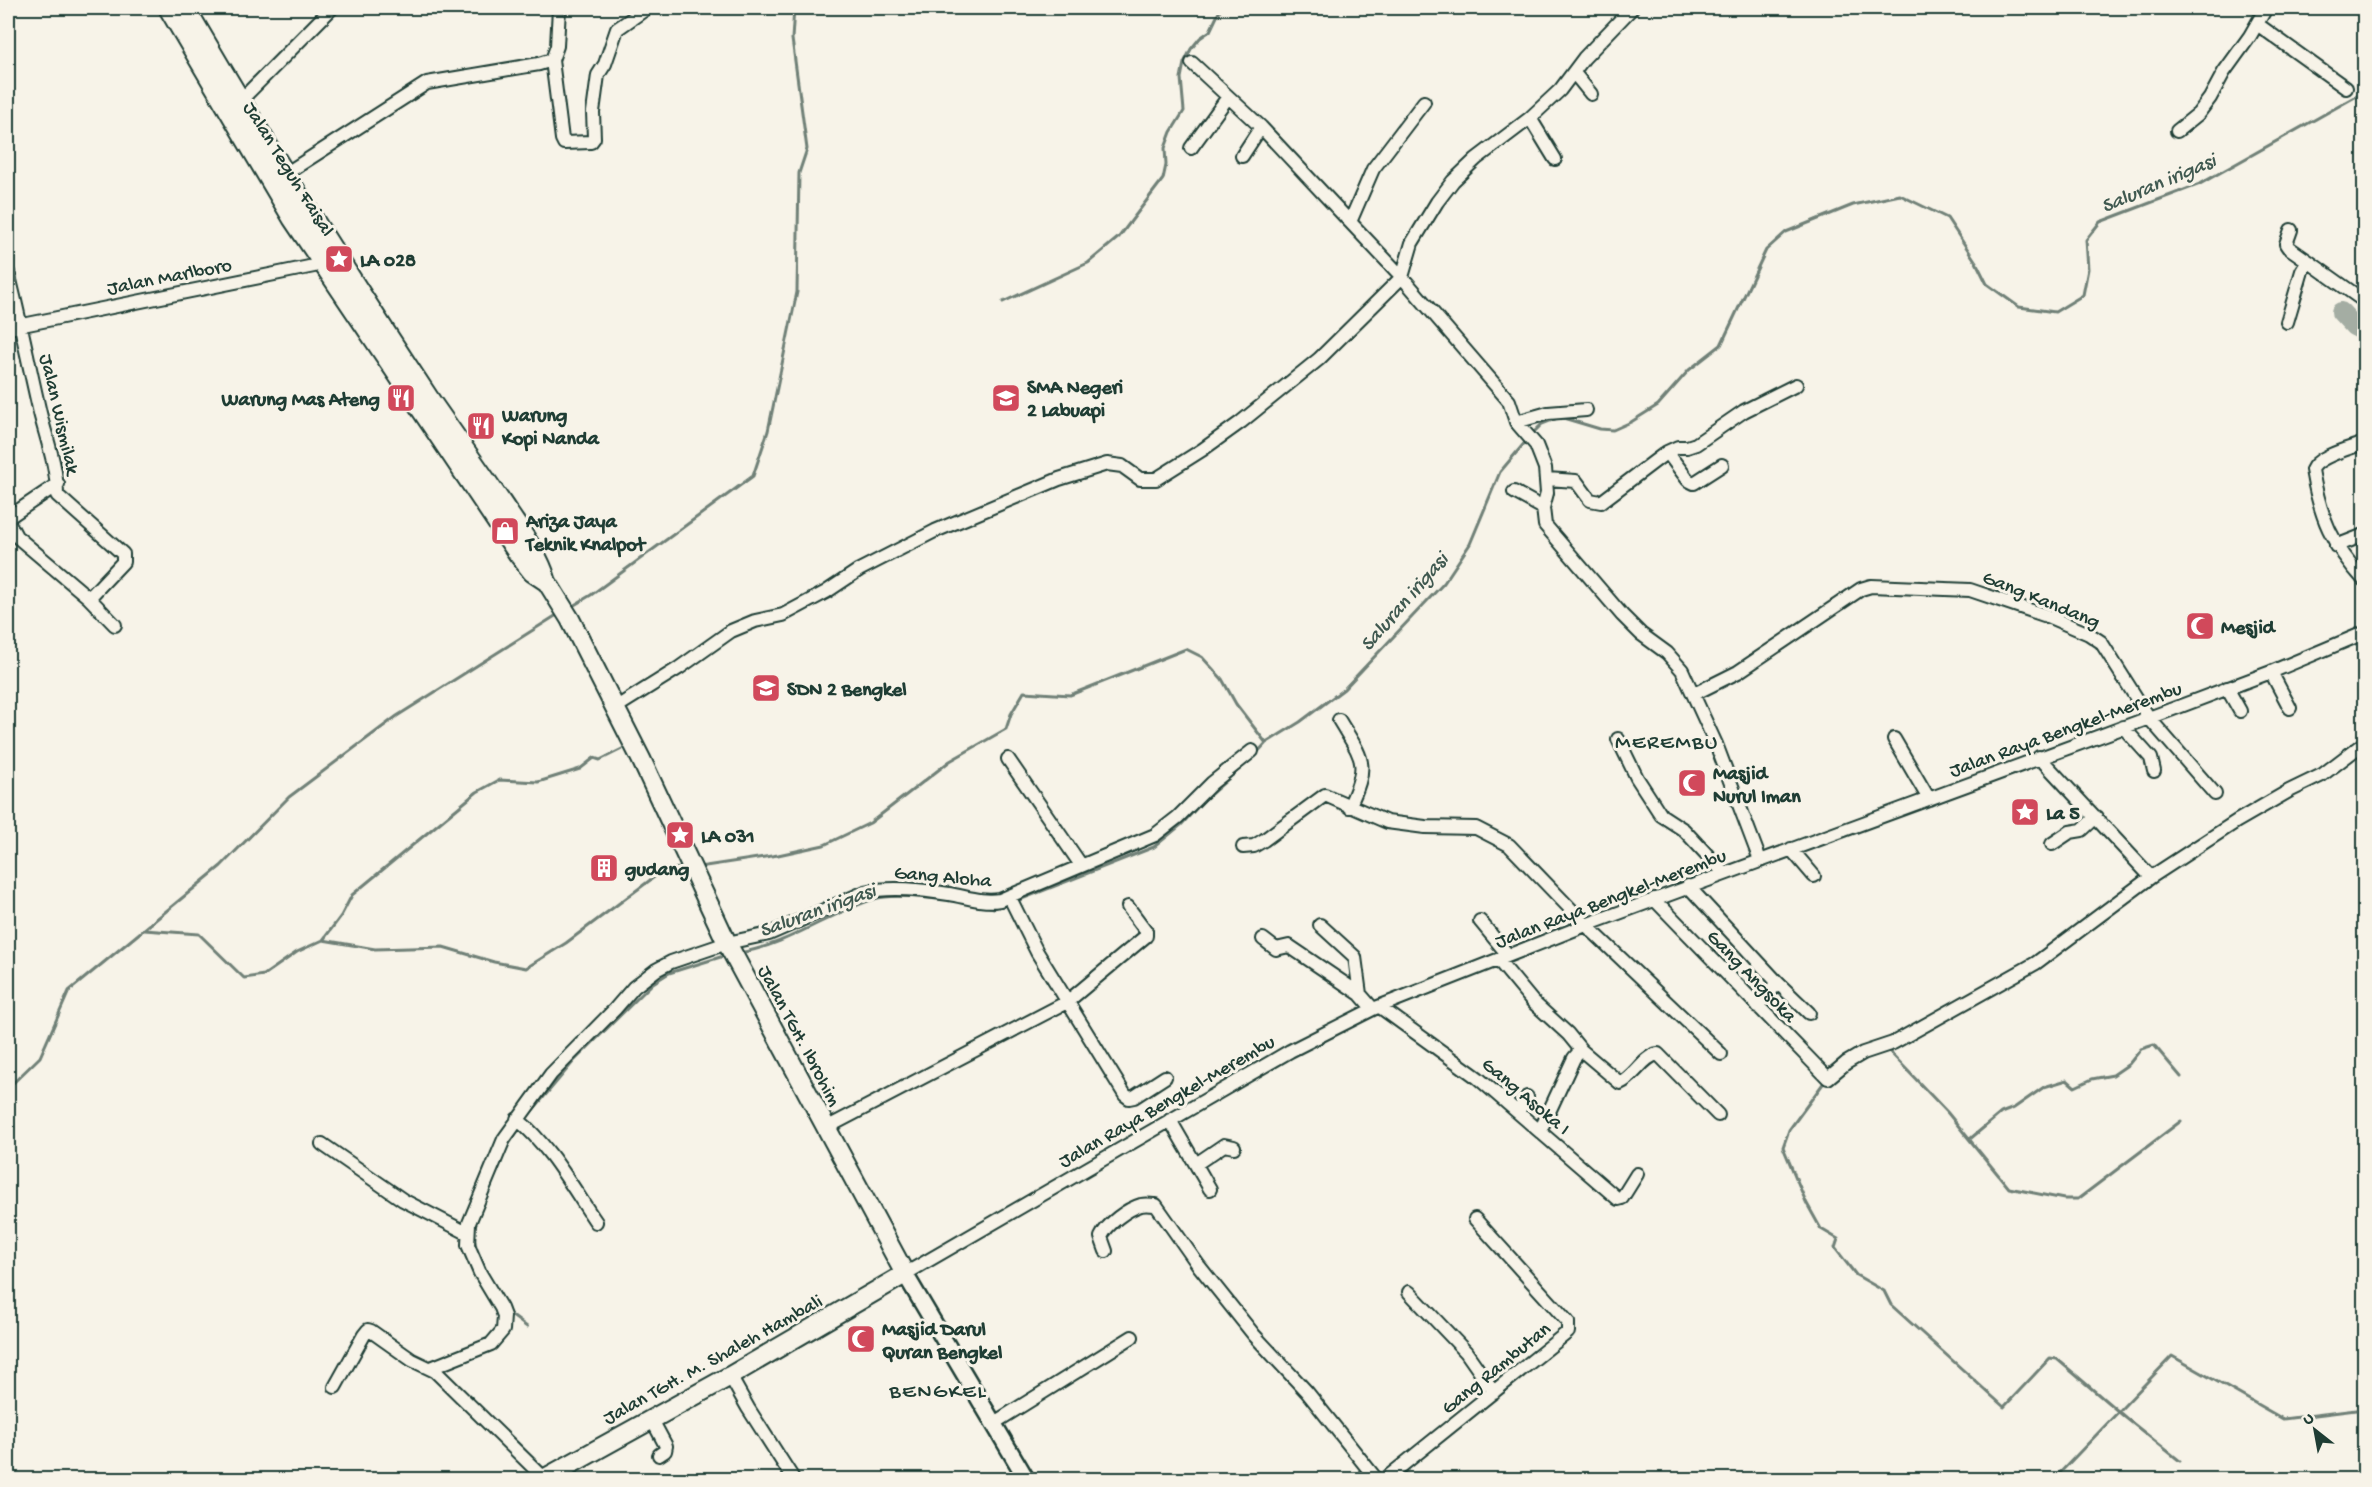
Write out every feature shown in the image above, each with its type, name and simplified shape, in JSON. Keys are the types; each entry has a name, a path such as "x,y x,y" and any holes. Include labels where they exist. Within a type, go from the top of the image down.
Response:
{"highway":[{"name":"Jalan Teguh Faisal","path":"168,8 330,260 434,405 518,528 570,618"},
{"name":"Jalan Teguh Faisal","path":"186,8 240,101 278,178"},
{"name":"Jalan TGH. Ibrohim","path":"570,618 731,951 905,1274"},
{"name":"Jalan TGH. M. Shaleh Hambali","path":"544,1479 730,1376 905,1274"}],"main road":[{"path":"905,1274 1027,1479"}],"street":[{"path":"240,101 332,8"},
{"path":"559,8 557,46 552,60 564,143 591,142 594,138 593,112 598,75 605,64 617,30 648,8"},
{"path":"615,708 679,668 731,631 755,621 783,615 826,592 859,570 935,531 1059,479 1107,464 1122,465 1140,479 1152,480 1160,477 1241,422 1310,366 1402,277 1412,243 1444,192 1476,159 1530,118 1560,90 1584,58 1632,8"},
{"path":"2177,131 2198,114 2210,98 2224,72 2250,36 2266,8"},
{"path":"2257,24 2346,88"},
{"path":"278,178 427,82 540,64 552,60"},
{"path":"1192,63 1261,127 1402,277 1509,401 1523,430 1541,453 1547,479 1543,520 1555,538 1629,621 1676,662 1694,694 1716,744 1760,860"},
{"path":"1574,73 1591,94"},
{"path":"1191,148 1228,97"},
{"path":"1350,222 1373,169 1425,102"},
{"path":"1530,118 1555,159"},
{"path":"1242,156 1261,127"},
{"path":"2291,230 2286,244 2288,247 2364,301"},
{"name":"Jalan Marlboro","path":"8,328 330,260"},
{"path":"2287,322 2302,271 2308,261"},
{"name":"Jalan Wismilak","path":"8,272 22,324 41,415 55,463 58,497 123,554 123,562 88,598"},
{"path":"1547,479 1576,482 1590,500 1601,502 1667,452 1678,447 1696,444 1744,411 1796,385"},
{"path":"1523,430 1548,413 1586,410"},
{"path":"2364,443 2321,459 2314,464 2312,470 2319,507 2336,546 2364,580"},
{"path":"1667,452 1688,480 1694,483 1722,465"},
{"path":"58,484 8,514 9,523 16,536 88,598 115,625"},
{"path":"1514,492 1543,508"},
{"path":"2336,546 2364,535"},
{"name":"Gang Kandang","path":"1694,694 1738,672 1862,589 1870,586 1970,590 1997,597 2094,637 2101,642 2149,718 2215,794"},
{"name":"Jalan Raya Bengkel-Merembu","path":"905,1274 1290,1051 1377,1008 1586,924 2149,718 2271,672 2364,633"},
{"path":"2271,672 2290,708"},
{"path":"2227,688 2240,711"},
{"path":"1339,720 1359,753 1363,767 1359,785 1349,807"},
{"path":"2123,727 2151,759 2154,771"},
{"path":"1618,739 1654,807 1661,815 1696,841 1724,873"},
{"path":"1894,739 1929,799"},
{"path":"2039,758 2151,877 2254,811 2322,775 2364,743"},
{"path":"1011,900 1080,866 1131,847 1155,835 1179,817 1212,783 1252,751"},
{"path":"1008,759 1080,866"},
{"path":"1243,847 1254,846 1264,840 1322,795 1328,795 1349,807 1387,822 1425,827 1476,828 1498,837 1518,852 1586,924 1721,1054"},
{"path":"2052,844 2070,832 2082,830 2096,817"},
{"path":"1791,849 1814,876"},
{"name":"Gang Angsoka","path":"1654,899 1824,1077 1831,1077 1846,1063 1863,1053 1893,1042 2036,963 2151,877"},
{"path":"1689,886 1778,983 1809,1013"},
{"name":"Gang Aloha","path":"467,1233 478,1211 504,1139 521,1122 551,1074 644,978 671,962 731,951 852,896 874,890 925,892 979,901 1011,900 1037,952 1127,1097 1134,1097 1165,1077"},
{"path":"826,1128 1067,1002 1146,936 1146,931 1128,907"},
{"path":"1480,921 1533,1002 1568,1034 1581,1050 1620,1083 1629,1078 1651,1056 1658,1054 1718,1115"},
{"path":"1320,925 1355,957 1360,994"},
{"name":"Gang Asoka I","path":"1263,939 1276,948 1289,946 1478,1078 1618,1199 1622,1198 1637,1174"},
{"path":"1756,1006 1778,983"},
{"path":"1540,1131 1574,1058 1581,1050"},
{"path":"1518,1112 1527,1097"},
{"path":"1170,1120 1210,1189"},
{"path":"521,1122 571,1183 596,1222"},
{"path":"322,1144 403,1200 467,1233 468,1245 475,1263 501,1308 505,1323 498,1338 491,1344 437,1373"},
{"path":"1196,1164 1224,1145 1234,1147"},
{"path":"1106,1251 1101,1237 1104,1230 1126,1213 1142,1205 1156,1205 1199,1266 1254,1335 1307,1392 1377,1479"},
{"name":"Gang Rambutan","path":"1384,1479 1565,1336 1569,1326 1475,1219"},
{"path":"1409,1292 1466,1352 1494,1392"},
{"path":"335,1387 368,1330 371,1330 412,1360 437,1373 544,1479"},
{"path":"994,1422 1132,1337"},
{"path":"730,1376 794,1479"},
{"path":"651,1418 666,1446 665,1451 659,1455"}],"waterway":[{"path":"571,607 591,595 753,476 768,431 797,292 799,173 807,149 792,39 794,8"},
{"path":"1003,302 1088,263 1119,237 1163,179 1166,165 1165,148 1171,132 1184,111 1181,78 1184,63 1191,49 1210,31 1221,8"},
{"name":"Saluran irigasi","path":"1531,435 1542,424 1560,417 1600,429 1613,430 1658,405 1689,370 1721,345 1766,250 1786,232 1853,205 1900,195 1947,218 1976,262 1987,284 2019,307 2055,312 2083,295 2088,269 2086,240 2100,222 2200,184 2364,92"},
{"path":"2341,312 2354,326 2364,331"},
{"name":"Saluran irigasi","path":"1256,754 1266,743 1300,722 1344,689 1444,583 1470,544 1500,472 1527,440"},
{"path":"8,1088 40,1057 69,991 221,866 289,797 397,716 560,613"},
{"path":"699,867 778,855 824,845 870,823 950,761 1006,729 1011,714 1024,692 1070,695 1186,649 1202,657 1222,679 1236,704 1266,743"},
{"path":"323,940 341,916 352,895 477,792 499,780 538,782 580,769 594,758 600,760 622,749"},
{"name":"Saluran irigasi","path":"1014,902 1154,847 1251,759"},
{"path":"144,930 199,934 244,978 264,975 297,952 323,940 375,949 443,947 494,962 526,968 566,943 665,869 686,868"},
{"name":"Saluran irigasi","path":"739,953 774,943 857,905 881,897 935,898"},
{"name":"Saluran irigasi","path":"985,906 994,908 1008,904"},
{"name":"Saluran irigasi","path":"527,1117 574,1061 653,983 669,973 727,955"},
{"path":"1970,1139 2001,1113 2014,1108 2044,1087 2067,1080 2075,1087 2092,1079 2113,1075 2129,1064 2141,1049 2154,1045 2181,1077"},
{"path":"1888,1050 1947,1112 2009,1188 2064,1199 2078,1199 2181,1121"},
{"path":"1825,1081 1789,1130 1783,1147 1806,1202 1821,1229 1838,1239 1835,1248 1856,1275 1884,1291 1891,1305 2004,1407 2050,1358 2057,1359 2180,1461"},
{"name":"Saluran irigasi","path":"504,1152 520,1127"},
{"name":"Saluran irigasi","path":"474,1237 477,1251"},
{"name":"Saluran irigasi","path":"507,1310 527,1327"},
{"path":"2053,1480 2172,1356 2283,1419 2364,1409"}],"place":[{"name":"LA 028","path":"339,259"},
{"name":"Warung Mas Ateng","path":"401,398"},
{"name":"SMA Negeri 2 Labuapi","path":"1006,398"},
{"name":"Warung Kopi Nanda","path":"481,426"},
{"name":"Ariza Jaya Teknik Knalpot","path":"505,531"},
{"name":"Mesjid","path":"2200,626"},
{"name":"SDN 2 Bengkel","path":"766,688"},
{"name":"Masjid Nurul Iman","path":"1692,783"},
{"name":"La 5","path":"2025,812"},
{"name":"LA 031","path":"680,835"},
{"name":"gudang","path":"604,868"},
{"name":"Masjid Darul Quran Bengkel","path":"861,1339"}],"district":[{"name":"MEREMBU","path":"1667,740"},
{"name":"BENGKEL","path":"938,1389"}]}
